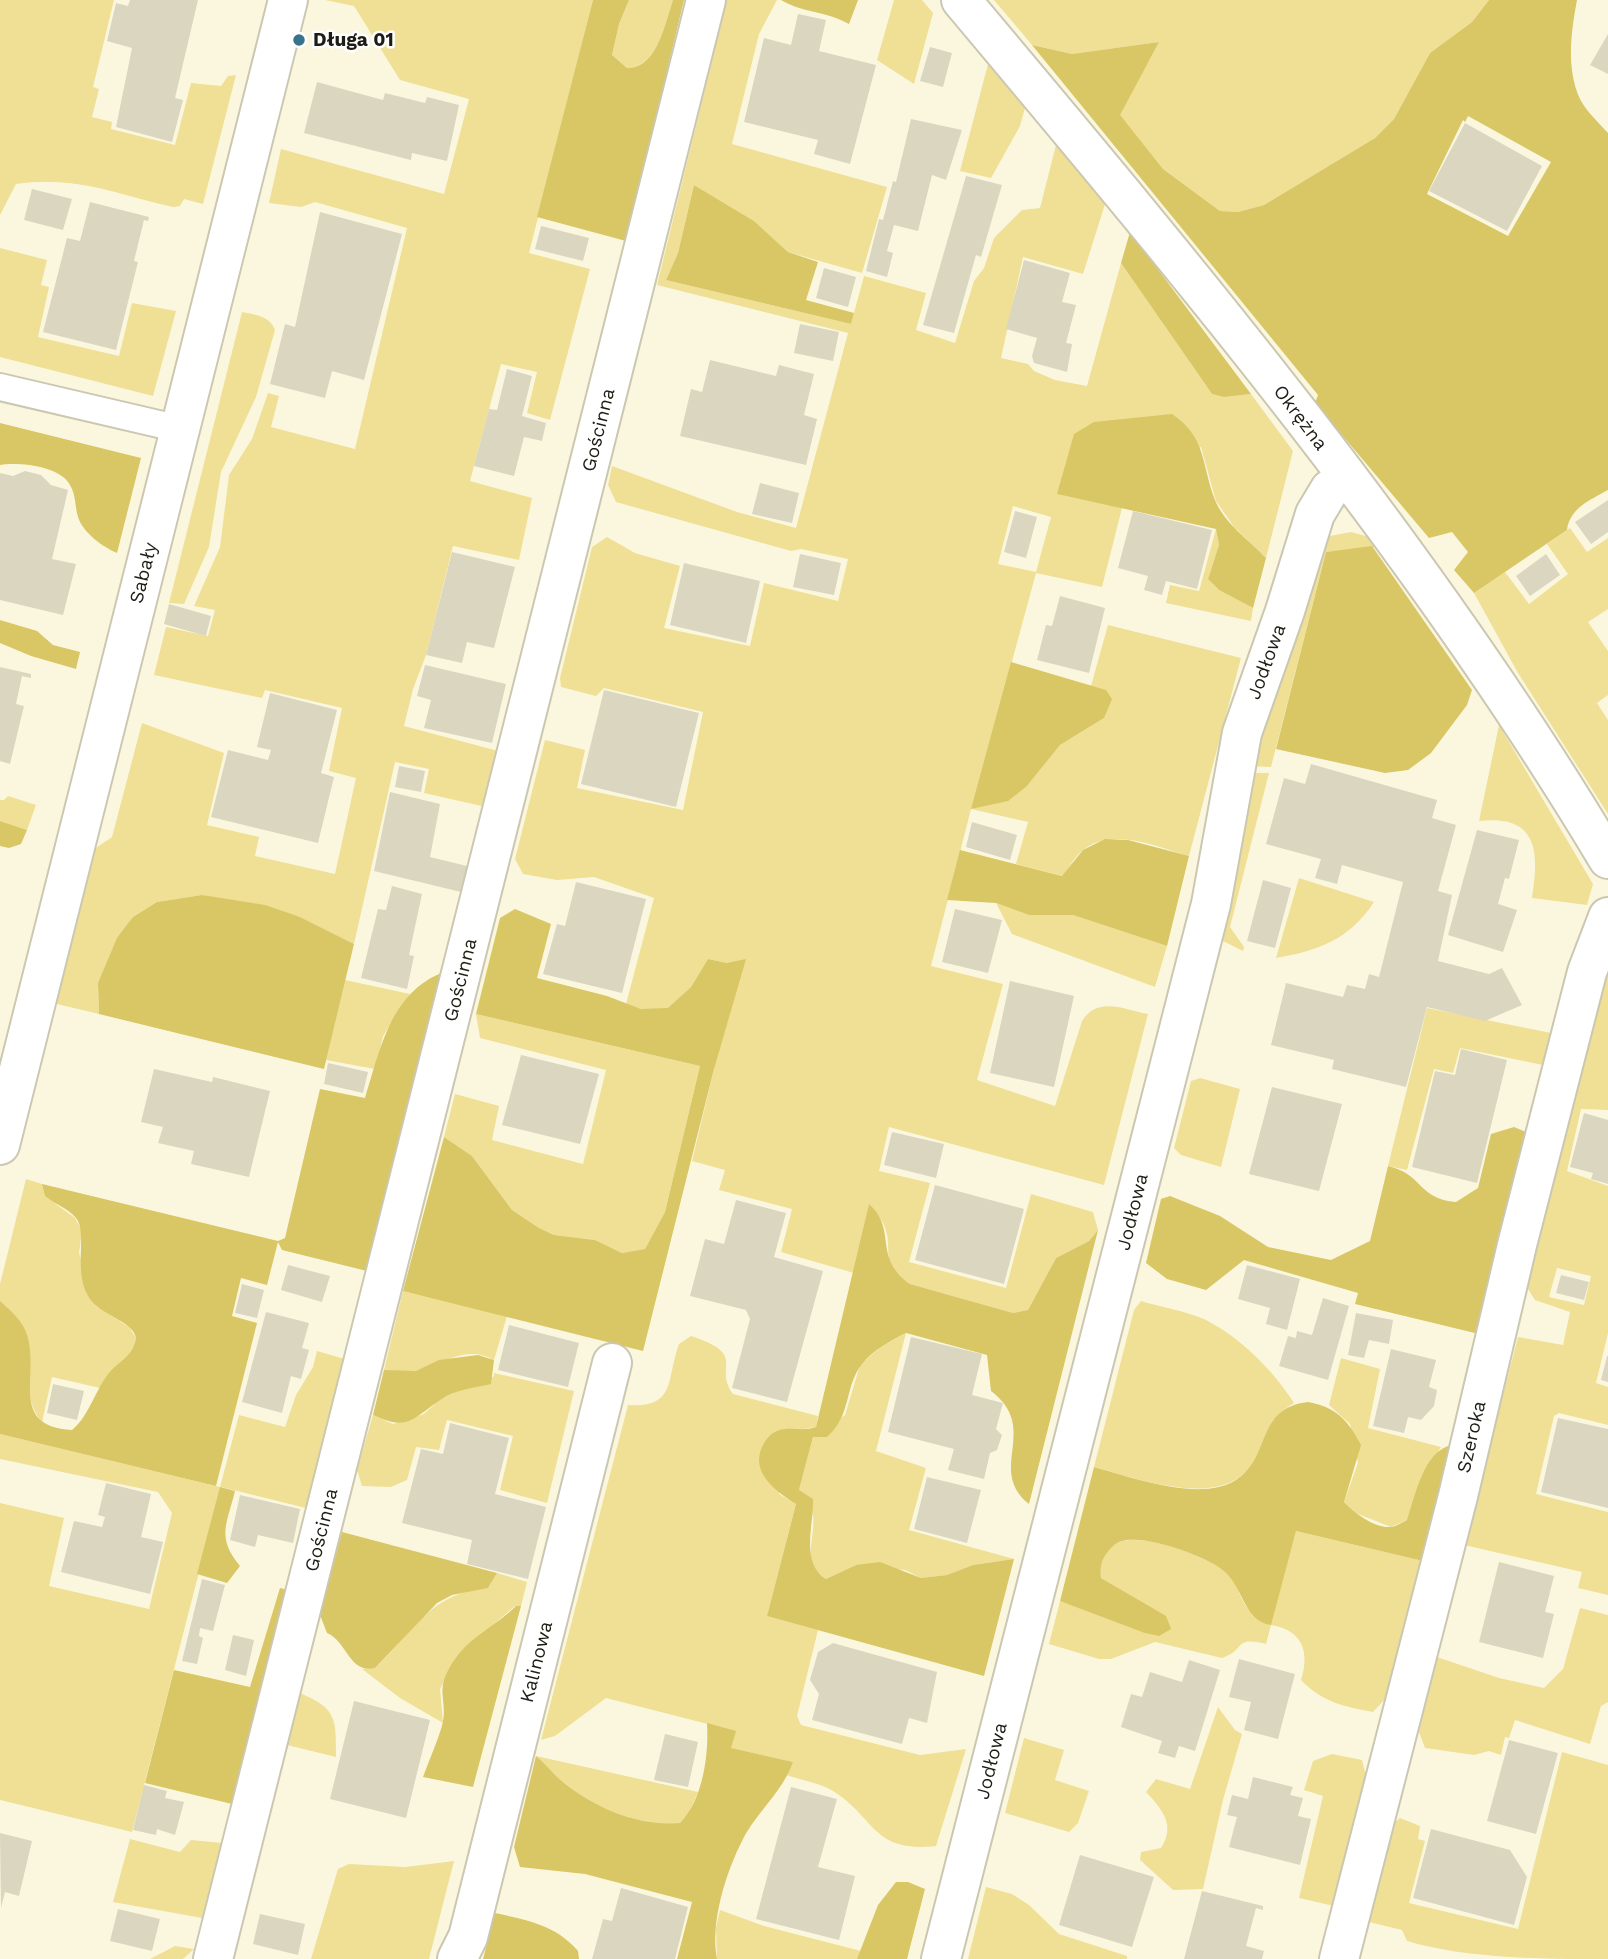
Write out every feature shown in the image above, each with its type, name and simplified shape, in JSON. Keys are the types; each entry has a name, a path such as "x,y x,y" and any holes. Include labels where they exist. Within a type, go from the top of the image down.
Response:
{"street":[{"name":"Sabały","path":"0,1145 288,0"},
{"name":"Gościnna","path":"213,1959 706,0"},
{"name":"Okrężna","path":"961,0 1156,233 1473,647 1608,859"},
{"name":"Jodłowa","path":"941,1959 1212,904 1242,733 1285,611 1315,514 1327,493 1346,479"},
{"name":"Szeroka","path":"1339,1959 1458,1496 1517,1245 1587,972 1608,917"},
{"name":"Kalinowa","path":"457,1959 468,1937 612,1363"}],"lane":[{"path":"0,387 180,429"}],"shaded area":[{"path":"0,0 114,0 93,87 99,89 92,117 112,122 111,129 175,145 191,83 221,86 228,76 236,75 203,204 184,199 180,206 173,207 95,187 37,182 16,184 0,215"},
{"path":"325,0 593,0 529,253 590,269 550,420 527,413 537,372 501,364 470,481 532,498 519,560 453,546 426,655 413,689 404,726 502,752 486,807 424,793 429,769 395,762 354,944 300,917 202,895 157,902 133,917 98,983 99,1014 53,1003 93,850 112,837 142,723 224,753 207,825 259,837 255,856 335,874 356,778 329,771 342,708 265,690 262,698 154,675 166,627 208,636 215,610 194,606 220,547 229,475 252,439 268,393 279,396 271,427 355,449 407,228 315,202 301,207 269,203 281,149 444,194 469,99 400,80 354,6"},
{"path":"593,0 629,0 619,24 612,55 627,68 646,61 653,53 673,0 684,0 626,241 537,217"},
{"path":"629,0 673,0 653,53 646,61 627,68 612,55 619,24"},
{"path":"727,0 777,0 759,34 732,144 887,187 862,273 788,252 754,221 694,185 678,253 666,280 851,324 864,276 926,293 916,330 955,343 974,281 984,268 994,238 1022,210 1040,208 1057,141 1106,201 1083,274 1023,257 1001,358 1028,364 1034,371 1055,380 1087,386 1121,263 1212,394 1224,397 1251,394 1293,451 1266,558 1234,527 1216,501 1201,447 1058,494 1122,508 1102,587 1036,573 972,809 1027,786 1060,745 1104,718 1105,690 1091,686 1108,625 1241,658 1189,856 1135,841 1107,840 1083,850 1063,876 1016,864 1028,822 971,809 931,966 1003,984 977,1080 1055,1106 1082,1021 1088,1013 1103,1006 1112,1006 1148,1014 1104,1185 889,1127 879,1171 930,1183 909,1262 1006,1288 1031,1194 1093,1212 1098,1230 1089,1241 1056,1258 1028,1310 1013,1313 910,1284 893,1268 883,1223 869,1204 854,1273 781,1252 792,1209 719,1190 725,1170 692,1161 714,1069 727,963 708,959 691,987 668,1009 641,1009 626,1004 654,898 594,877 557,880 523,874 515,859 545,740 585,750 577,788 683,810 703,712 604,688 596,696 561,687 560,678 592,547 607,537 635,553 680,566 664,628 750,646 764,583 838,601 848,559 801,549 791,551 616,502 608,485 612,466 737,512 796,528 848,333 657,285","holes":["1013,506 1051,517 1036,572 998,564"]},
{"path":"781,0 858,0 849,24"},
{"path":"894,0 922,0 933,13 914,84 877,60"},
{"path":"994,0 1489,0 1472,22 1430,53 1394,119 1375,138 1264,205 1238,212 1220,211 1163,169 1119,115 1159,42 1072,54 1032,45"},
{"path":"1489,0 1577,0 1571,50 1573,75 1580,99 1608,133 1608,490 1577,510 1567,530 1474,593 1454,570 1468,552 1452,532 1429,538 1315,403 1318,395 1032,45 1072,54 1159,42 1120,115 1163,169 1220,211 1238,212 1264,205 1375,138 1394,119 1430,53 1472,22","holes":["1468,116 1551,162 1508,236 1427,194 1463,120 1465,122"]},
{"path":"988,64 1025,108 1020,126 991,178 960,171"},
{"path":"694,185 754,221 788,252 818,262 806,300 854,313 851,324 666,280 678,253"},
{"path":"1130,232 1251,394 1224,397 1212,394 1121,263"},
{"path":"0,248 47,260 41,285 49,287 38,337 119,356 132,303 176,311 153,396 0,357"},
{"path":"242,312 266,319 275,330 256,397 221,472 209,547 184,604 169,603"},
{"path":"1172,414 1192,433 1197,442 1219,508 1231,524 1266,558 1253,608 1219,590 1208,579 1219,545 1216,529 1057,494 1074,434 1094,422"},
{"path":"0,423 141,458 117,553 84,529 78,517 72,489 58,473 18,464 0,465"},
{"path":"1570,528 1587,552 1608,538 1608,609 1588,622 1608,651 1608,695 1597,703 1608,720 1608,814 1518,673 1474,593 1505,572 1529,604 1568,574 1547,544"},
{"path":"1216,529 1219,545 1208,579 1219,590 1253,608 1251,621 1166,603 1170,585 1199,591"},
{"path":"1351,532 1373,538 1385,546 1326,552 1271,767 1247,766 1320,553 1330,536"},
{"path":"1372,546 1472,690 1467,705 1431,753 1408,770 1385,773 1276,749 1326,552"},
{"path":"0,620 37,631 53,645 80,652 76,669 31,656 0,643"},
{"path":"1011,662 1106,690 1112,699 1104,718 1060,745 1027,786 1008,801 971,809"},
{"path":"1499,725 1593,884 1587,905 1532,898 1535,865 1530,839 1513,823 1498,820 1479,821"},
{"path":"1246,773 1269,773 1230,927 1244,947 1243,951 1221,940"},
{"path":"8,796 36,805 27,830 0,821 0,800"},
{"path":"0,821 27,830 21,844 9,848 0,846"},
{"path":"1105,839 1128,840 1189,856 1167,946 1073,915 1029,915 996,903 947,900 960,850 1062,876 1083,850"},
{"path":"1299,878 1374,902 1365,915 1332,941 1306,952 1276,958"},
{"path":"202,895 265,905 300,917 354,944 324,1069 99,1014 98,983 117,938 133,917 157,902"},
{"path":"996,903 1029,915 1073,915 1167,946 1155,987 1012,934"},
{"path":"515,909 551,924 537,978 607,996 641,1009 668,1008 691,987 708,959 727,963 746,959 714,1069 643,1351 403,1291 444,1137 472,1156 512,1210 554,1235 595,1240 622,1253 645,1249 665,1212 700,1066 476,1014 500,918"},
{"path":"1608,966 1608,1110 1581,1109 1567,1171 1608,1186 1608,1333 1596,1383 1608,1387 1608,1425 1559,1413 1554,1416 1536,1494 1608,1512 1608,1595 1578,1588 1582,1572 1464,1545 1518,1337 1563,1345 1570,1312 1535,1300 1526,1286","holes":["1557,1268 1591,1276 1584,1305 1549,1297"]},
{"path":"444,972 367,1271 282,1250 278,1242 267,1285 241,1278 232,1316 257,1323 216,1486 0,1434 0,1301 23,1325 30,1351 30,1396 33,1409 40,1419 52,1426 72,1430 78,1425 106,1377 128,1355 136,1338 129,1327 93,1303 88,1296 81,1275 79,1225 73,1215 45,1196 42,1184 278,1241 285,1238 320,1089 365,1098 382,1043 399,1008 426,981"},
{"path":"345,980 410,994 383,1036 375,1069 326,1060"},
{"path":"1427,1008 1551,1033 1543,1065 1460,1048 1453,1073 1434,1069 1407,1170 1388,1166"},
{"path":"476,1014 700,1066 665,1212 645,1249 622,1253 595,1240 554,1235 539,1228 512,1210 472,1156 444,1137 455,1094 499,1106 492,1140 583,1164 606,1070 480,1038"},
{"path":"1200,1078 1240,1089 1221,1167 1181,1155 1174,1148 1191,1081"},
{"path":"1514,1127 1526,1132 1531,1140 1479,1334 1355,1304 1358,1293 1244,1260 1206,1290 1167,1279 1146,1263 1161,1199 1170,1196 1220,1216 1268,1247 1331,1260 1370,1241 1388,1166 1408,1175 1434,1196 1456,1202 1478,1188 1491,1134"},
{"path":"26,1179 42,1184 45,1196 75,1218 82,1231 79,1253 96,1306 129,1327 136,1338 130,1353 100,1388 52,1377 42,1422 33,1407 30,1393 29,1350 25,1335 16,1318 0,1301 0,1284"},
{"path":"869,1204 882,1224 892,1264 910,1284 1013,1313 1028,1310 1056,1258 1089,1241 1098,1230 1029,1504 1017,1491 1012,1477 1012,1420 1005,1405 991,1391 987,1355 906,1333 877,1350 862,1364 852,1382 844,1410 835,1428 827,1437 813,1437 799,1490 813,1499 811,1553 813,1564 826,1579 856,1565 880,1562 921,1578 947,1575 973,1565 1014,1559 984,1676 767,1616 796,1504 767,1481 762,1473 759,1456 765,1442 774,1432 816,1427"},
{"path":"403,1291 507,1316 494,1360 483,1355 462,1355 412,1372 384,1370"},
{"path":"1141,1301 1197,1316 1217,1326 1255,1355 1294,1403 1277,1416 1252,1464 1238,1478 1221,1486 1200,1489 1155,1483 1094,1467 1134,1310"},
{"path":"906,1333 876,1451 926,1468 909,1530 1014,1559 973,1565 947,1575 921,1578 905,1570 856,1565 826,1579 813,1566 813,1516 799,1490 813,1437 845,1415 860,1365 882,1346"},
{"path":"691,1336 709,1343 725,1355 726,1376 733,1394 818,1416 816,1427 798,1430 779,1494 796,1504 767,1616 818,1630 797,1716 801,1725 920,1755 966,1749 936,1846 915,1847 887,1839 833,1791 786,1775 793,1762 730,1748 735,1731 606,1698 555,1736 541,1740 628,1405 644,1405 655,1402 662,1396 667,1389 679,1344"},
{"path":"317,1351 345,1359 310,1509 221,1487 132,1832 0,1800 0,1503 64,1518 49,1586 149,1609 172,1513 158,1492 0,1459 0,1434 220,1487 239,1415 285,1427 296,1395 313,1367"},
{"path":"478,1355 494,1360 491,1384 452,1393 415,1418 402,1423 373,1415 384,1370 416,1371 439,1360"},
{"path":"1341,1358 1380,1369 1368,1428 1441,1447 1424,1475 1407,1520 1391,1527 1353,1512 1344,1502 1358,1463 1350,1424 1329,1405"},
{"path":"494,1373 574,1391 547,1503 500,1490 513,1436 447,1420 439,1450 416,1447 407,1480 391,1487 362,1486 357,1470 373,1415 393,1424 424,1414 440,1399 467,1387 477,1387 494,1376"},
{"path":"1308,1402 1334,1411 1356,1436 1361,1445 1344,1502 1359,1515 1378,1525 1393,1527 1407,1520 1417,1487 1434,1455 1452,1445 1423,1561 1296,1531 1271,1625 1255,1617 1230,1578 1215,1565 1169,1546 1136,1540 1123,1541 1114,1545 1105,1556 1101,1564 1101,1578 1166,1616 1171,1629 1159,1636 1145,1633 1060,1601 1094,1467 1146,1482 1185,1489 1221,1486 1236,1480 1247,1470 1279,1413 1291,1406"},
{"path":"220,1487 235,1491 226,1538 228,1547 240,1566 227,1583 197,1574"},
{"path":"1296,1531 1423,1561 1387,1697 1373,1712 1334,1702 1317,1694 1301,1680 1305,1661 1297,1637 1271,1625 1266,1644 1244,1643 1222,1658 1155,1642 1111,1659 1099,1659 1049,1644 1060,1601 1159,1636 1143,1603 1101,1578 1102,1557 1111,1545 1127,1540 1169,1546 1222,1569 1231,1578 1248,1609 1270,1625"},
{"path":"342,1532 497,1573 488,1588 452,1595 437,1603 375,1668 366,1669 354,1662 334,1637 327,1633 320,1615"},
{"path":"497,1573 527,1582 521,1606 515,1606 457,1656 440,1689 443,1723 400,1698 362,1669 375,1668 424,1616 437,1606 468,1591 488,1588"},
{"path":"280,1588 292,1591 252,1724 232,1804 145,1783 174,1670 250,1687"},
{"path":"516,1606 521,1606 473,1787 423,1777 442,1726 443,1687 448,1670 468,1644"},
{"path":"1580,1608 1608,1615 1608,1702 1601,1706 1590,1744 1515,1720 1509,1738 1505,1737 1501,1755 1489,1751 1474,1755 1425,1748 1419,1732 1437,1657 1499,1678 1544,1688 1563,1669"},
{"path":"300,1693 321,1704 332,1716 336,1733 336,1757 287,1745"},
{"path":"1218,1707 1235,1730 1242,1734 1223,1800 1203,1889 1173,1890 1140,1860 1141,1852 1161,1848 1167,1832 1162,1811 1146,1792 1156,1779 1190,1789"},
{"path":"707,1723 736,1731 731,1748 793,1762 789,1773 743,1839 731,1866 718,1913 715,1945 717,1959 677,1959 692,1902 585,1874 520,1867 514,1847 536,1756 564,1783 604,1808 633,1819 680,1823 694,1802 703,1776"},
{"path":"1024,1738 1064,1750 1055,1780 1089,1791 1078,1823 1069,1832 1005,1813"},
{"path":"1562,1752 1608,1765 1608,1959 1480,1955 1407,1941 1402,1930 1369,1922 1394,1823 1400,1818 1420,1826 1418,1839 1425,1841 1409,1903 1518,1929"},
{"path":"1332,1754 1362,1760 1367,1780 1334,1906 1299,1898 1323,1796 1304,1790 1313,1761"},
{"path":"536,1756 698,1792 688,1815 680,1823 633,1819 590,1801 560,1780"},
{"path":"130,1839 180,1852 191,1840 222,1843 202,1918 113,1902"},
{"path":"454,1861 429,1959 311,1959 338,1869 349,1864 405,1867"},
{"path":"896,1882 908,1882 925,1889 907,1959 857,1959 878,1905"},
{"path":"986,1887 1012,1894 1029,1905 1059,1934 1127,1956 1127,1959 968,1959"},
{"path":"720,1910 764,1926 861,1951 857,1959 717,1959 716,1928"},
{"path":"495,1913 551,1929 578,1951 579,1959 483,1959"},
{"path":"175,1946 194,1949 183,1959 150,1959"}],"building":[{"path":"130,0 198,0 175,98 183,100 172,142 116,127 132,48 107,41 116,3 128,6"},
{"path":"798,14 826,20 819,51 876,65 850,164 814,154 818,140 744,122 764,38 791,45"},
{"path":"1608,34 1608,74 1590,65"},
{"path":"930,47 952,53 943,87 920,81"},
{"path":"317,82 383,100 385,93 425,103 427,97 459,105 447,161 412,153 411,160 304,133"},
{"path":"911,119 962,130 946,180 932,175 918,231 894,225 887,251 893,253 887,277 866,271 879,219 883,220 893,181 896,182"},
{"path":"1465,123 1542,166 1507,231 1429,191"},
{"path":"966,176 1002,185 981,257 976,255 954,333 923,325"},
{"path":"32,189 72,199 63,230 24,220"},
{"path":"90,202 149,217 148,221 144,220 134,261 138,262 116,350 43,332 67,238 80,241"},
{"path":"320,212 402,234 364,380 332,371 325,398 270,384 285,324 295,327"},
{"path":"541,226 589,238 583,261 535,249"},
{"path":"1024,260 1070,273 1062,302 1076,305 1066,343 1072,344 1067,372 1034,363 1032,356 1037,338 1006,329"},
{"path":"824,268 856,277 848,307 816,298"},
{"path":"800,324 839,332 833,361 794,353"},
{"path":"710,360 776,376 779,365 814,374 804,415 817,419 806,465 680,436 691,389 702,392"},
{"path":"507,369 532,376 522,416 546,423 542,441 524,437 514,476 474,466 489,409 497,410"},
{"path":"25,471 41,475 51,485 68,490 52,559 76,564 63,615 0,600 0,473 13,476"},
{"path":"760,483 799,493 792,523 752,514"},
{"path":"1608,500 1608,532 1591,544 1575,522"},
{"path":"1015,511 1037,517 1026,558 1004,552"},
{"path":"1133,511 1212,530 1197,589 1166,581 1162,595 1144,590 1148,576 1118,568"},
{"path":"452,552 515,567 494,648 467,642 462,663 426,655"},
{"path":"800,554 841,563 834,595 793,587"},
{"path":"1546,554 1560,575 1530,596 1516,576"},
{"path":"684,563 760,581 746,643 670,625"},
{"path":"1060,596 1105,608 1089,673 1037,660 1046,625 1052,626"},
{"path":"169,604 211,616 206,636 164,624"},
{"path":"425,665 506,684 492,743 424,728 431,700 417,696"},
{"path":"0,667 31,674 31,678 22,676 16,704 24,706 10,764 0,761"},
{"path":"604,690 699,713 676,807 581,784"},
{"path":"270,693 337,710 321,773 334,777 318,843 211,817 228,750 268,760 271,750 257,747"},
{"path":"1311,764 1437,800 1432,818 1456,825 1438,891 1452,895 1438,961 1489,974 1502,968 1522,1005 1485,1021 1427,1007 1406,1087 1332,1069 1334,1060 1271,1045 1286,983 1343,997 1347,985 1365,989 1369,974 1379,977 1403,882 1342,865 1337,884 1315,878 1321,859 1266,844 1284,778 1305,784"},
{"path":"399,766 425,771 421,792 395,787"},
{"path":"390,792 440,804 430,857 467,866 461,892 374,871"},
{"path":"972,822 1017,835 1010,860 966,847"},
{"path":"1477,830 1519,840 1509,879 1505,878 1498,904 1517,910 1503,952 1448,935"},
{"path":"1263,880 1291,888 1275,948 1247,941"},
{"path":"576,882 646,899 622,993 543,974 557,924 565,926"},
{"path":"392,886 422,894 409,955 414,956 407,989 361,978 378,909 386,910"},
{"path":"955,909 1002,920 988,973 942,962"},
{"path":"1010,981 1074,996 1054,1087 990,1073"},
{"path":"1461,1049 1507,1060 1477,1183 1412,1167 1435,1071 1455,1075"},
{"path":"521,1055 599,1074 580,1144 502,1125"},
{"path":"328,1063 368,1072 363,1093 324,1084"},
{"path":"154,1069 212,1082 213,1077 270,1091 249,1177 191,1164 194,1151 158,1143 163,1127 141,1122"},
{"path":"1272,1087 1342,1104 1319,1191 1249,1174"},
{"path":"1584,1113 1608,1120 1608,1184 1591,1179 1593,1173 1570,1167"},
{"path":"892,1132 944,1144 936,1178 884,1165"},
{"path":"935,1185 1024,1209 1004,1284 915,1260"},
{"path":"736,1200 786,1213 774,1257 823,1271 787,1402 732,1388 750,1319 746,1310 690,1296 705,1239 724,1244"},
{"path":"288,1265 330,1276 322,1302 281,1290"},
{"path":"1247,1265 1300,1279 1287,1330 1266,1324 1270,1308 1238,1299"},
{"path":"1561,1275 1589,1282 1584,1300 1556,1293"},
{"path":"242,1284 264,1290 257,1318 235,1313"},
{"path":"1323,1298 1349,1306 1328,1380 1279,1366 1288,1336 1296,1338 1297,1331 1312,1335"},
{"path":"266,1312 309,1323 302,1348 309,1350 301,1379 291,1376 282,1413 242,1402"},
{"path":"1356,1313 1393,1320 1389,1344 1369,1340 1364,1358 1348,1355"},
{"path":"509,1325 579,1343 568,1387 498,1370"},
{"path":"911,1337 982,1354 972,1395 1003,1403 996,1429 1002,1435 997,1450 990,1453 984,1479 948,1470 954,1449 888,1432"},
{"path":"1391,1349 1436,1360 1429,1387 1437,1390 1434,1406 1421,1420 1408,1417 1404,1433 1373,1426"},
{"path":"1608,1356 1608,1382 1601,1380"},
{"path":"53,1384 84,1391 77,1420 47,1413"},
{"path":"1558,1418 1608,1429 1608,1508 1541,1492"},
{"path":"450,1423 509,1438 495,1494 546,1507 528,1579 467,1564 472,1540 402,1523 421,1449 443,1454"},
{"path":"927,1477 981,1490 967,1543 914,1529"},
{"path":"106,1483 151,1494 141,1537 163,1542 150,1594 61,1572 74,1521 102,1527 105,1517 98,1515"},
{"path":"240,1495 300,1509 293,1543 258,1535 255,1547 230,1540"},
{"path":"1499,1562 1554,1576 1545,1612 1554,1614 1543,1658 1479,1642"},
{"path":"202,1579 225,1585 213,1631 200,1628 199,1636 203,1638 197,1664 182,1661"},
{"path":"233,1635 254,1640 246,1676 225,1670"},
{"path":"833,1643 937,1672 927,1723 909,1718 902,1744 812,1720 819,1694 810,1680 818,1652"},
{"path":"1239,1659 1295,1674 1278,1739 1244,1730 1251,1702 1229,1697"},
{"path":"1189,1660 1220,1670 1195,1751 1179,1746 1175,1758 1158,1753 1162,1741 1121,1727 1131,1694 1142,1697 1150,1672 1182,1682"},
{"path":"354,1701 430,1720 406,1818 330,1799"},
{"path":"665,1734 698,1742 688,1787 654,1780"},
{"path":"1509,1740 1558,1753 1536,1834 1487,1821"},
{"path":"1253,1777 1293,1787 1290,1795 1303,1798 1298,1816 1311,1819 1300,1865 1229,1847 1237,1817 1227,1815 1232,1795 1248,1799"},
{"path":"144,1785 167,1791 165,1798 184,1802 175,1835 157,1829 156,1835 133,1830"},
{"path":"791,1787 837,1799 818,1867 855,1876 839,1940 756,1919"},
{"path":"1431,1829 1510,1850 1527,1877 1514,1925 1413,1898"},
{"path":"0,1833 32,1841 19,1896 5,1892 1,1908"},
{"path":"1080,1855 1154,1877 1132,1947 1059,1925"},
{"path":"621,1888 688,1907 675,1959 592,1959 603,1919 612,1921"},
{"path":"1202,1891 1263,1906 1263,1910 1256,1908 1246,1946 1264,1951 1262,1959 1184,1959"},
{"path":"118,1909 160,1919 152,1951 110,1941"},
{"path":"260,1914 305,1924 298,1955 253,1944"}],"place":[{"name":"Długa 01","path":"299,40"}]}
